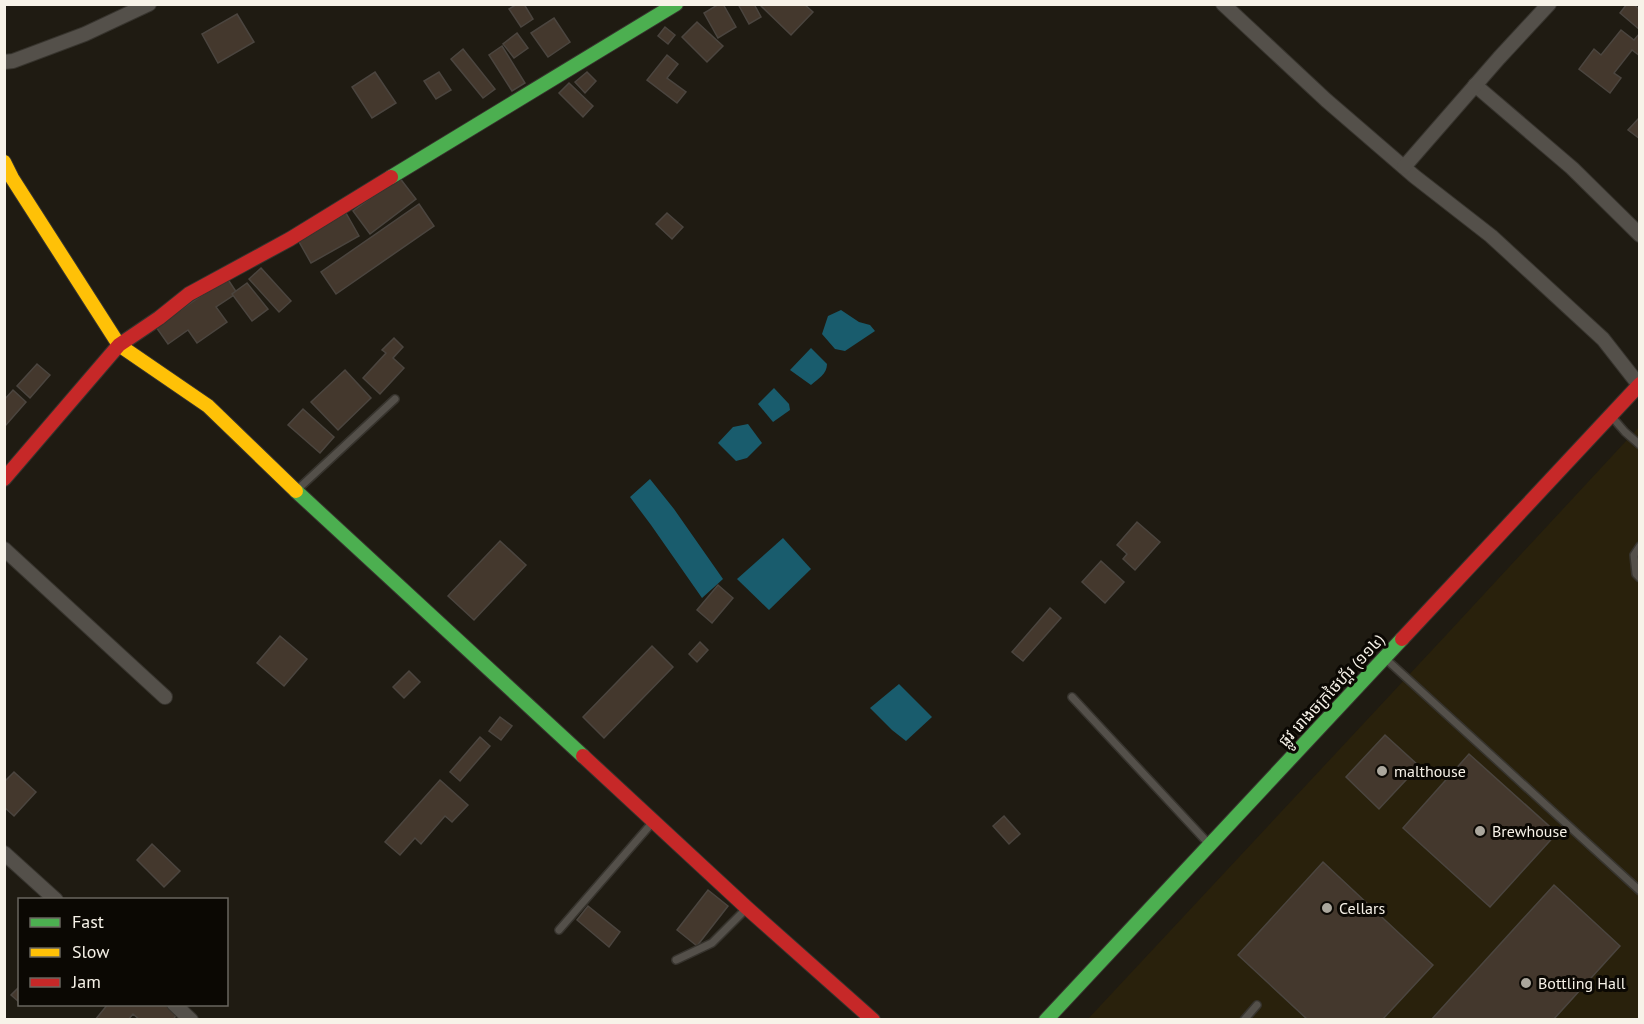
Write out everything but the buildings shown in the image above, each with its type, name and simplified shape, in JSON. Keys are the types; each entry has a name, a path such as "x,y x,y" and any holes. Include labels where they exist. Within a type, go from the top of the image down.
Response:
{"street":[{"path":"4,62 13,61 85,34 149,4"},
{"path":"4,479 118,345 159,318 189,294 290,239 675,4"},
{"path":"1223,4 1326,100 1404,167 1491,236 1603,339 1639,384"},
{"path":"1404,167 1474,85 1549,4"},
{"path":"1474,85 1572,168 1640,235"},
{"path":"4,162 118,345 208,406 296,491 747,908 873,1020"},
{"name":"ផ្លូវ រោងចក្រថៃហ្គ័រ (១១៤)","path":"1046,1020 1639,384"},
{"path":"4,549 165,697"},
{"path":"4,853 54,898"},
{"path":"175,1006 191,1020"}],"lane":[{"path":"296,491 395,399"},
{"path":"1610,415 1640,445"},
{"path":"1640,546 1634,555 1636,574 1640,578"},
{"path":"1384,658 1640,891"},
{"path":"1072,697 1209,844"},
{"path":"559,930 654,821"},
{"path":"676,960 712,943 747,908"},
{"path":"1244,1020 1257,1005"}],"shaded area":[{"path":"1639,427 1639,1019 1087,1020 1448,633"}],"water":[{"path":"841,310 859,322 870,325 875,331 845,351 835,349 822,334 828,316"},
{"path":"811,348 827,364 827,368 811,385 790,370"},
{"path":"774,388 789,404 790,410 773,422 758,404"},
{"path":"748,424 762,443 747,458 736,461 718,443 733,427"},
{"path":"650,479 723,579 702,598 630,497"},
{"path":"783,538 811,569 769,610 737,579"},
{"path":"899,684 932,717 906,741 870,708"}],"traffic: fast":[{"path":"391,177 676,4"},
{"path":"296,491 583,756"},
{"path":"1046,1020 1402,639"}],"traffic: slow":[{"path":"4,162 119,345 208,406 296,491"}],"traffic: jam":[{"path":"4,479 119,345 189,294 290,239 391,177"},
{"path":"1402,639 1640,384"},
{"path":"583,756 747,908 873,1020"}],"place":[{"name":"malthouse","path":"1382,771"},
{"name":"Brewhouse","path":"1480,831"},
{"name":"Cellars","path":"1327,908"},
{"name":"Bottling Hall","path":"1526,983"}]}
